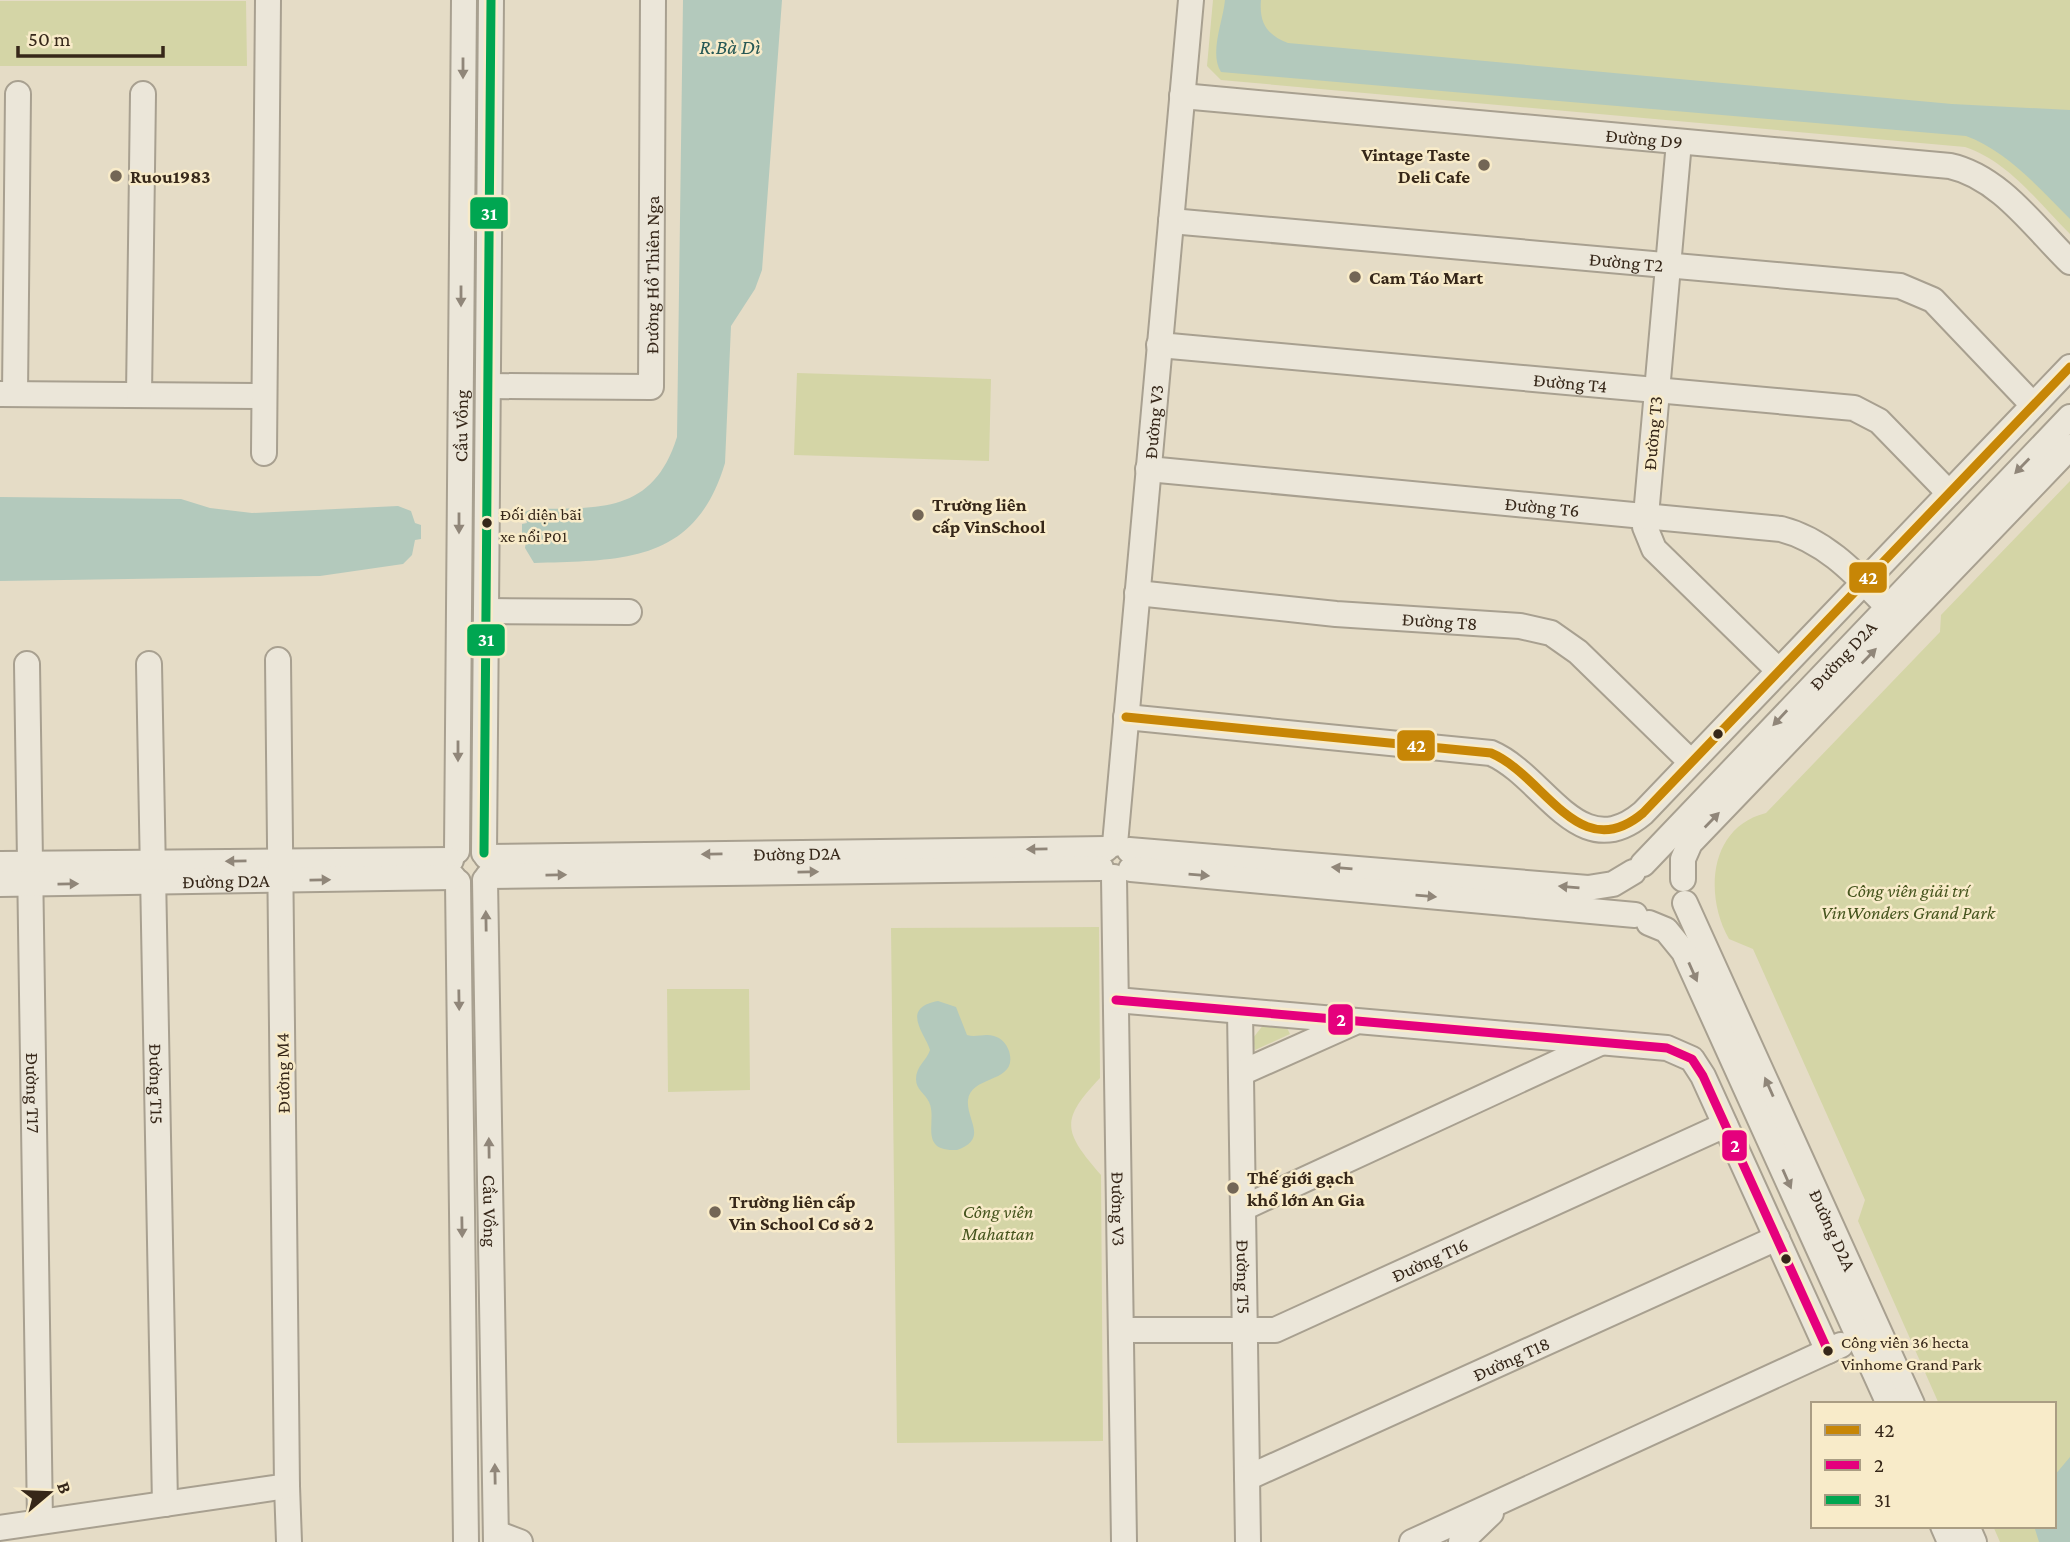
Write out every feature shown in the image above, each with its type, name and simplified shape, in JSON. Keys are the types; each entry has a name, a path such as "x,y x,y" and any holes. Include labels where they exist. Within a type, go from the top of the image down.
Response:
{"street":[{"path":"264,453 268,0"},
{"name":"Cầu Vồng","path":"464,0 455,868 466,1542"},
{"name":"Cầu Vồng","path":"491,0 486,866 496,1537"},
{"name":"Đường Hồ Thiên Nga","path":"488,386 651,387 653,0"},
{"name":"Đường V3","path":"1124,1542 1116,860 1126,717 1191,0"},
{"path":"18,94 8,394 264,396"},
{"path":"139,395 143,94"},
{"name":"Đường D9","path":"1182,96 1963,169 1993,185 2070,262"},
{"name":"Đường T3","path":"1679,142 1644,514 1646,532 1654,549 1779,671"},
{"name":"Đường T2","path":"1171,221 1900,286 1918,291 1933,300 2033,405"},
{"name":"Đường T4","path":"1160,345 1863,411 1878,421 1949,493"},
{"path":"1126,717 1491,753 1518,768 1581,826 1602,831 1624,827 1692,762 2070,367"},
{"name":"Đường D2A","path":"1887,1402 1868,1332 1684,890 1684,859 1690,843 2070,417"},
{"name":"Đường D2A","path":"486,866 1116,860 1592,888 1613,884 1638,868 1894,614 2070,446"},
{"name":"Đường T6","path":"1148,469 1766,526 1797,533 1824,547 1894,614"},
{"name":"Đường T8","path":"1137,593 1336,614 1520,626 1551,634 1578,652 1692,762"},
{"path":"486,611 629,612"},
{"name":"Đường M4","path":"278,660 289,1542"},
{"name":"Đường T17","path":"27,664 40,1521"},
{"name":"Đường T15","path":"149,664 165,1504"},
{"path":"472,847 486,866 470,887 455,868 472,847"},
{"name":"Đường D2A","path":"1116,860 1642,919 1666,930 1684,952 1868,1332 1911,1402"},
{"path":"1664,862 1675,869 1684,890 1673,918 1642,919 1627,905 1625,891 1638,868 1664,862"},
{"name":"Đường D2A","path":"0,864 30,874"},
{"name":"Đường D2A","path":"0,884 30,874 455,868"},
{"path":"1116,1000 1667,1048 1684,1054 1699,1067 1828,1351"},
{"name":"Đường T5","path":"1240,1011 1248,1542"},
{"path":"1241,1073 1357,1021"},
{"path":"1243,1208 1601,1042"},
{"name":"Đường T16","path":"1121,1330 1275,1331 1726,1125"},
{"name":"Đường T18","path":"1247,1478 1777,1238"},
{"path":"1412,1542 1868,1332"},
{"path":"0,1528 287,1486"},
{"path":"1461,1542 1517,1494"},
{"path":"496,1537 520,1542"}],"green space":[{"path":"1213,0 2070,0 2070,234 2009,173 1981,153 1965,147 1221,80 1207,66"},
{"path":"0,1 246,1 247,66 0,66"},
{"path":"797,373 991,379 989,461 794,455"},
{"name":"Công viên giải trí VinWonders Grand Park","path":"2070,481 2070,1542 2000,1542 1994,1528 2056,1528 2056,1402 1938,1402 1858,1221 1865,1200 1753,949 1729,939 1716,903 1717,865 1723,847 1733,832 1747,821 1766,813 1940,632 1941,615"},
{"name":"Công viên Mahattan","path":"1099,927 1100,1078 1078,1105 1071,1126 1079,1148 1101,1175 1103,1441 897,1443 891,928"},
{"path":"667,989 749,989 750,1090 668,1092"},
{"path":"1264,1024 1286,1026 1290,1034 1255,1050 1253,1038"}],"water":[{"name":"R.Bà Dì","path":"683,0 782,0 762,270 755,289 731,326 725,463 712,496 695,521 675,538 651,550 625,557 534,563 525,548 526,541 522,540 522,524 527,523 525,512 532,509 580,508 621,502 654,481 667,462 677,437"},
{"path":"1225,0 1261,0 1261,15 1266,27 1288,43 1952,104 2070,110 2070,219 2009,161 1966,136 1221,72 1216,47"},
{"path":"0,497 181,499 210,508 252,513 398,506 411,511 415,523 421,525 421,539 415,540 412,555 403,564 320,576 0,581"},
{"path":"938,1001 956,1007 967,1035 997,1037 1005,1043 1009,1051 1010,1062 1007,1069 971,1092 968,1107 974,1135 967,1146 957,1150 937,1146 933,1140 931,1109 916,1083 916,1074 930,1050 920,1030 917,1016 926,1004"},
{"path":"2070,1457 2070,1542 2039,1542 2035,1528 2056,1528 2056,1474"}],"transit line":[{"name":"31","path":"484,853 491,0"},
{"name":"42","path":"1126,717 1491,753 1510,764 1563,812 1581,824 1600,830 1620,827 1643,813 2070,367"},
{"name":"2","path":"1116,1000 1667,1048 1692,1059 1703,1076 1828,1351"}],"place":[{"name":"Vintage Taste Deli Cafe","path":"1484,165"},
{"name":"Ruou1983","path":"116,176"},
{"name":"Cam Táo Mart","path":"1355,277"},
{"name":"Trường liên cấp VinSchool","path":"918,515"},
{"name":"Đối diện bãi xe nổi P01","path":"487,523"},
{"name":"Thế giới gạch khổ lớn An Gia","path":"1233,1188"},
{"name":"Trường liên cấp Vin School Cơ sở 2","path":"715,1212"},
{"name":"Công viên 36 hecta Vinhome Grand Park","path":"1828,1351"}]}
